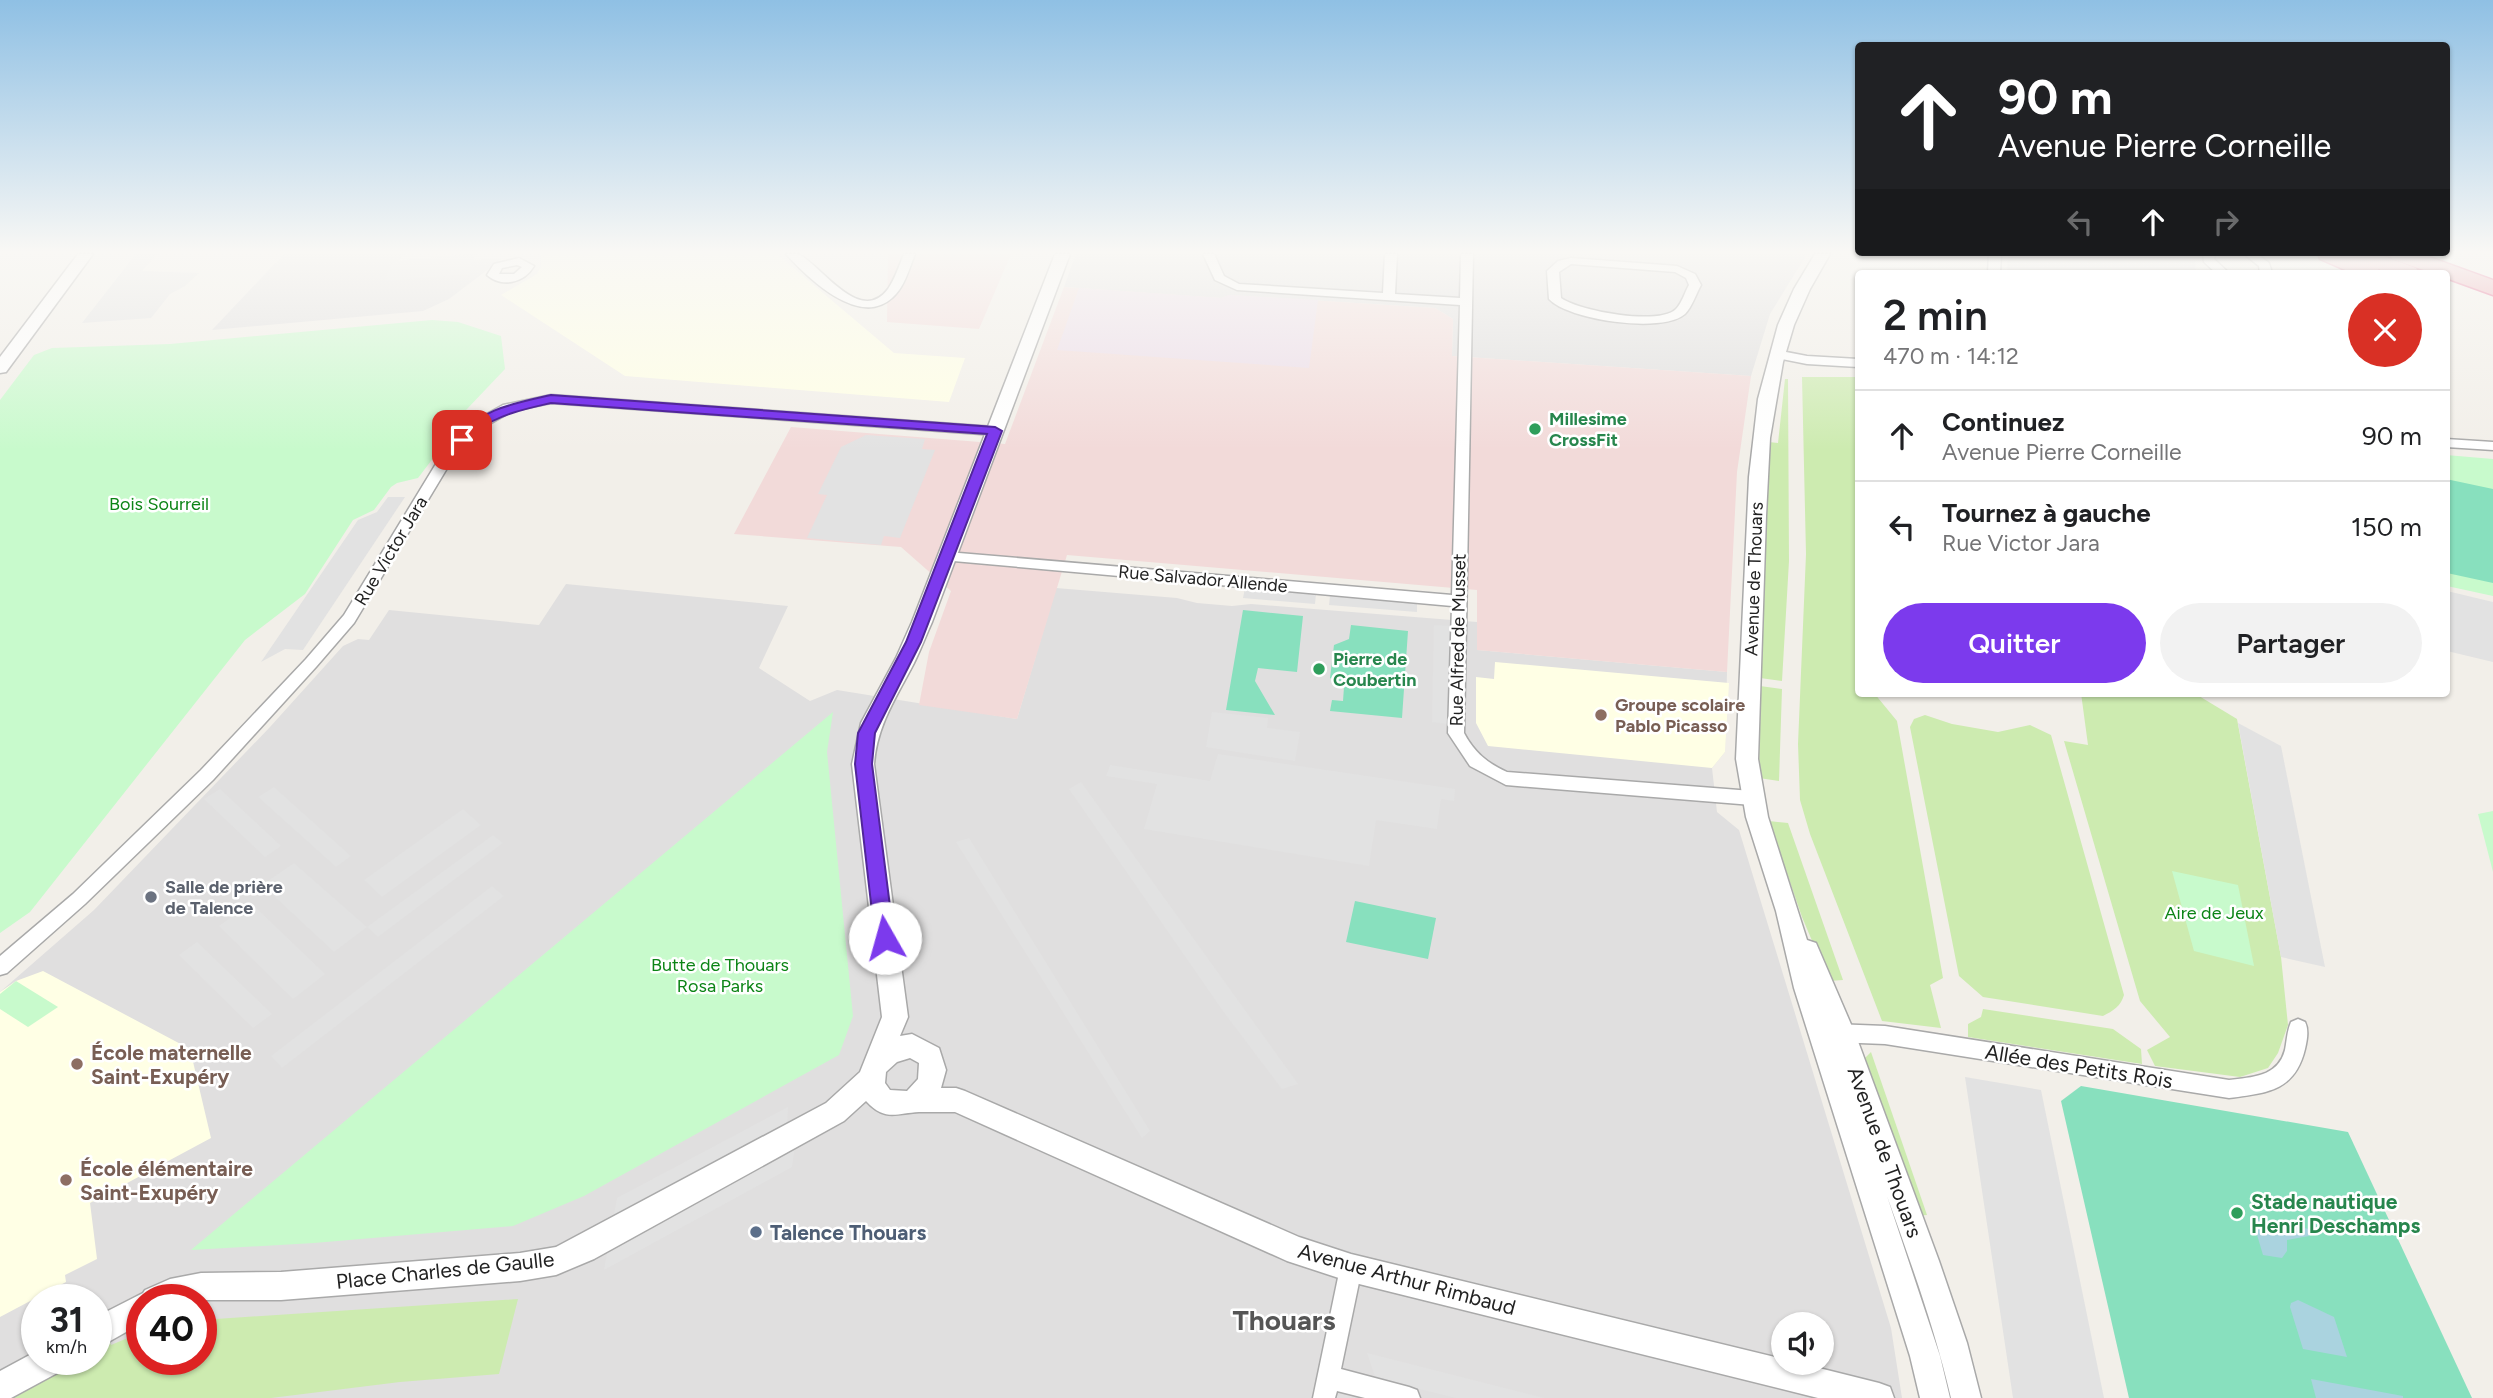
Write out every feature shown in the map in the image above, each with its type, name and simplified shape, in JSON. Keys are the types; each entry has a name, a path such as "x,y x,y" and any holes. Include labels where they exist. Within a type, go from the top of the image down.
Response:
{"street":[{"path":"0,368 35,319"},
{"path":"16,347 32,334 44,319"},
{"path":"956,1100 916,1100 895,1104 885,1102 877,1096 875,1069 895,1017 863,764 867,733 882,699 905,662 1038,319"},
{"name":"Rue Alfred de Musset","path":"1466,319 1456,733 1464,750 1480,768 1506,778 1752,798"},
{"name":"Avenue de Thouars","path":"1787,319 1766,401 1758,476 1747,759 1752,798 1788,911 1806,988 1832,1033 1957,1357 1966,1398"},
{"path":"1776,354 1807,360 1855,363"},
{"name":"Rue Victor Jara","path":"0,967 79,899 206,775 349,619 450,452 474,427 490,417 508,408 551,399 995,431"},
{"path":"2450,443 2493,446"},
{"name":"Rue Salvador Allende","path":"947,557 1458,601"},
{"path":"895,1017 956,1100"},
{"name":"Allée des Petits Rois","path":"1832,1033 1885,1035 2229,1089 2259,1085 2281,1077 2295,1058 2298,1027"},
{"name":"Avenue de Thouars","path":"1832,1033 1935,1398"},
{"path":"875,1069 900,1047 912,1046 928,1060 930,1085 916,1100"},
{"name":"Place Charles de Gaulle","path":"835,1112 875,1069"},
{"name":"Avenue Arthur Rimbaud","path":"956,1100 1297,1251 1350,1268 1879,1398"},
{"name":"Place Charles de Gaulle","path":"217,1287 279,1286 520,1267 555,1261 583,1249 835,1112 885,1102"},
{"path":"1350,1268 1326,1388 1409,1398"},
{"path":"0,1387 22,1375"}],"shaded area":[{"path":"85,319 134,319 82,323"},
{"path":"222,319 331,319 212,330"},
{"path":"538,319 854,319 894,353 965,358 949,402 625,376"},
{"path":"887,319 983,319 979,329 887,322"},
{"path":"1052,319 1453,319 1452,356 1751,376 1737,472 1727,672 1477,650 1477,590 1067,555 1017,719 919,705 929,652 951,591 901,547 734,534 791,427 1005,444"},
{"path":"1068,319 1315,319 1309,368 1057,350"},
{"path":"1453,319 1768,319 1751,376 1452,356"},
{"path":"866,435 925,439 922,449 935,450 900,538 884,536 881,545 807,538 827,495 818,494 841,447"},
{"path":"388,497 405,497 303,650 285,649 261,662 358,520 377,512"},
{"path":"566,584 788,606 759,668 810,701 837,690 1017,719 1056,588 1177,598 1232,606 1251,604 1477,622 1477,650 1727,672 1725,752 1712,768 1717,812 1739,830 1891,1328 1902,1398 0,1398 0,992 94,910 270,727 343,646 358,639 369,640 389,610 539,625"},
{"path":"1245,588 1316,594 1315,604 1243,598"},
{"path":"2450,592 2493,602 2493,662 2450,652"},
{"path":"1330,596 1417,603 1417,612 1329,605"},
{"path":"1434,625 1450,626 1448,724 1432,722"},
{"name":"Groupe scolaire Pablo Picasso","path":"1495,662 1729,683 1725,752 1712,768 1488,746 1476,723 1476,677 1494,679"},
{"path":"1212,712 1268,718 1267,728 1300,732 1295,761 1206,747"},
{"path":"2238,723 2281,746 2325,967 2281,957"},
{"path":"1218,754 1455,789 1454,801 1441,799 1437,829 1376,820 1369,866 1144,829 1157,784 1106,776 1110,765 1210,781"},
{"path":"1081,782 1298,1084 1282,1089 1223,1011 1069,789"},
{"path":"274,787 351,856 336,867 258,797"},
{"path":"220,789 281,846 265,857 204,799"},
{"path":"463,809 481,825 382,897 364,880"},
{"path":"493,835 503,843 378,937 367,927"},
{"path":"969,838 1150,1131 1142,1138 956,842"},
{"path":"294,863 367,927 334,952 262,885"},
{"path":"492,886 504,896 282,1068 271,1056"},
{"path":"251,903 325,974 293,999 219,926"},
{"path":"197,942 272,1014 253,1028 179,955"},
{"name":"École élémentaire Saint-Exupéry","path":"43,971 190,1049 211,1138 90,1203 97,1259 65,1275 66,1282 62,1284 21,1284 21,1306 0,1317 0,992 16,981"},
{"path":"1965,1077 2041,1090 2104,1398 2013,1398"},
{"path":"788,1107 787,1126 795,1146 792,1167 604,1270 617,1198"},
{"path":"1367,1353 1544,1398 1456,1398 1399,1384 1375,1376"}],"green space":[{"name":"Bois Sourreil","path":"432,320 458,322 501,336 505,369 449,428 450,436 418,478 397,483 374,510 353,520 305,594 245,640 30,912 0,933 0,400 34,355 52,348 170,344"},
{"path":"1802,377 1855,377 1855,697 1877,697 1897,721 1943,978 1930,985 1941,1028 1882,1021 1810,834 1800,800 1798,744 1806,554"},
{"path":"1785,379 1788,379 1789,561 1782,681 1760,678 1769,442 1778,443"},
{"path":"2450,455 2493,459 2493,596 2450,587"},
{"path":"2450,480 2493,489 2493,583 2450,574"},
{"path":"1243,610 1303,616 1297,672 1258,668 1255,681 1275,715 1226,710"},
{"path":"1351,625 1408,631 1402,718 1330,711 1332,700 1343,701 1344,687 1330,678 1334,645 1349,639"},
{"path":"1760,686 1782,689 1779,781 1759,778"},
{"path":"2082,697 2201,697 2237,719 2281,957 2288,1025 2278,1053 2268,1068 2240,1077 2155,1066 2147,1050 2170,1037 2140,1001 2064,741 2088,745"},
{"name":"Butte de Thouars Rosa Parks","path":"833,712 827,752 853,1016 839,1055 584,1196 513,1226 314,1243 191,1250"},
{"path":"1925,715 1952,724 1998,732 2030,725 2051,735 2124,995 2119,1005 2110,1012 2103,1016 1983,997 1959,976 1910,727 1914,719"},
{"path":"2493,811 2493,872 2478,814"},
{"path":"1769,821 1788,823 1843,980 1829,981 1802,917"},
{"name":"Aire de Jeux","path":"2172,871 2238,885 2254,966 2194,951"},
{"path":"1355,901 1436,918 1428,959 1346,942"},
{"path":"16,981 58,1007 28,1027 0,1009 0,994"},
{"path":"1983,1009 2113,1029 2141,1049 2142,1064 1968,1037 1968,1024 1981,1017"},
{"path":"1871,1052 1927,1215 1916,1216 1864,1059"},
{"name":"Stade nautique Henri Deschamps","path":"2081,1086 2348,1132 2472,1398 2129,1398 2061,1101"},
{"path":"518,1299 499,1374 400,1382 271,1398 7,1398 48,1375 112,1375 112,1345 126,1339 126,1375 217,1375 217,1319"}],"water":[{"path":"2252,1218 2309,1229 2309,1236 2287,1240 2287,1251 2282,1258 2263,1255"},
{"path":"2298,1300 2334,1317 2347,1357 2303,1349 2290,1307 2291,1303"},
{"path":"2311,1379 2403,1396 2403,1398 2316,1398"}],"place":[{"name":"Millesime CrossFit","path":"1535,429"},
{"name":"Pierre de Coubertin","path":"1319,669"},
{"name":"Groupe scolaire Pablo Picasso","path":"1601,715"},
{"name":"Salle de prière de Talence","path":"151,897"},
{"name":"École maternelle Saint-Exupéry","path":"77,1064"},
{"name":"École élémentaire Saint-Exupéry","path":"66,1180"},
{"name":"Stade nautique Henri Deschamps","path":"2237,1213"},
{"name":"Talence Thouars","path":"756,1232"}],"district":[{"name":"Thouars","path":"1284,1320"}],"route":[{"path":"462,440 474,427 508,408 551,399 995,431 914,642 873,717 863,749 885,938"}]}
